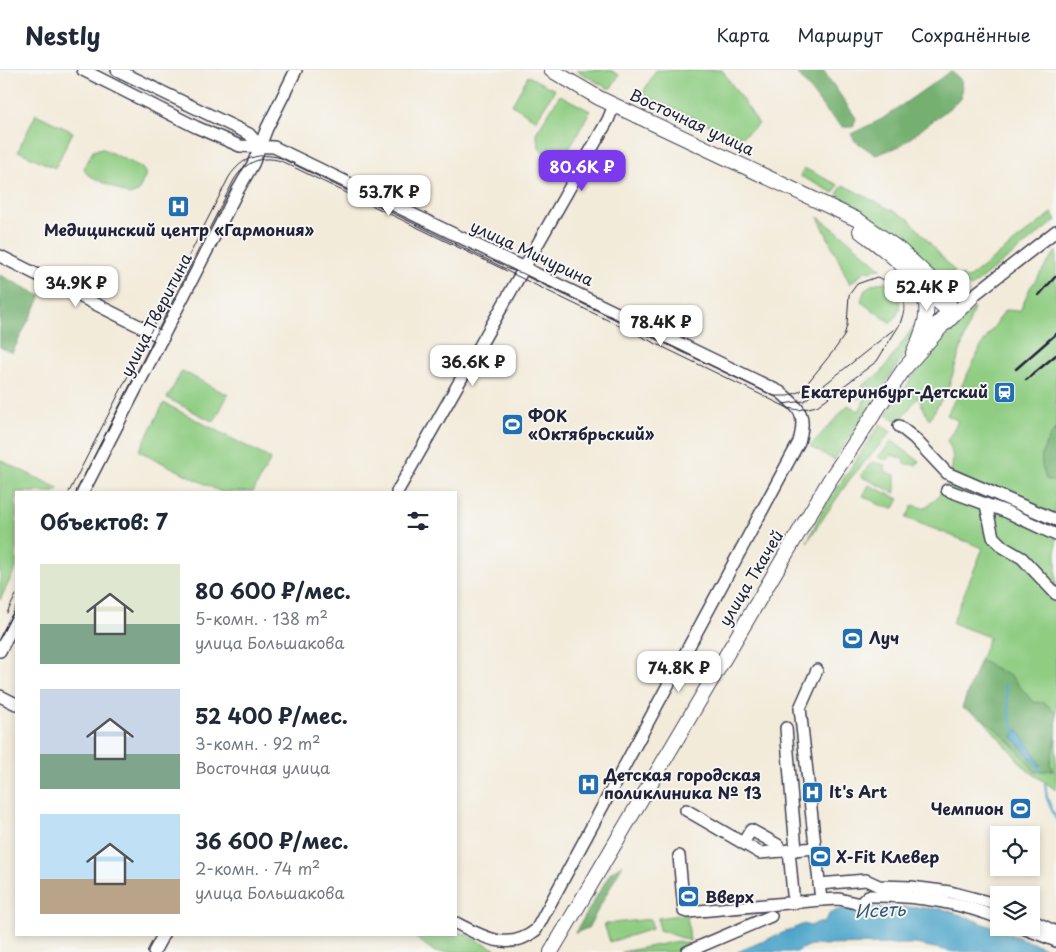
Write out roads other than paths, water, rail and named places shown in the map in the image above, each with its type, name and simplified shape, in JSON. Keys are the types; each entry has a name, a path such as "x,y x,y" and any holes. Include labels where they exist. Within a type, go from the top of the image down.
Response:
{"main road":[{"name":"Восточная улица","path":"551,70 614,105 858,220 881,235 942,289"},
{"name":"Восточная улица","path":"821,203 853,225 896,260 920,289 926,303 919,343 904,369"},
{"path":"942,289 959,299 972,297"},
{"path":"942,289 948,297 949,310"},
{"path":"942,328 972,297"},
{"name":"улица Ткачей","path":"551,952 829,481 904,369 942,328 949,310"}],"street":[{"name":"улица Мичурина","path":"83,70 196,127 244,147 260,145 274,147 780,392 799,410 804,423"},
{"name":"улица Мичурина","path":"118,70 249,134 260,145"},
{"name":"улица Тверитина","path":"84,491 253,164 260,145 296,70"},
{"path":"398,491 608,120 614,105"},
{"path":"919,343 940,317 949,310 960,306 1056,231"},
{"path":"0,256 163,338"},
{"path":"920,289 943,308 949,310"},
{"name":"улица Ткачей","path":"457,924 499,946 510,947 522,942 536,930 625,761 714,604 799,442 804,423"},
{"path":"899,426 914,438 947,473 1056,520"},
{"path":"947,490 1056,535"},
{"path":"986,505 993,537 1003,547 1022,558 1056,594"},
{"path":"0,651 15,622"},
{"path":"817,670 800,708 820,892"},
{"path":"0,696 15,704"},
{"path":"786,728 789,850 793,894"},
{"path":"686,810 760,853 816,848"},
{"path":"743,843 751,830 789,850"},
{"path":"679,856 684,911 820,892 866,880 879,886 933,889 990,902"},
{"path":"820,892 839,900 860,904 868,896 926,898 954,903 990,915"},
{"path":"687,952 771,916"},
{"path":"1040,924 1056,932"},
{"path":"1040,934 1056,940"},
{"path":"154,952 162,936"}],"water":[{"path":"1018,729 1041,765 1037,766 1013,737"},
{"name":"Исеть","path":"904,907 943,909 990,926 990,936 1015,936 1056,952 954,952 915,944 811,945 796,952 737,952 804,924 810,926 823,923 831,912 843,909"}],"waterway":[{"path":"1005,684 1010,719 1017,736"},
{"path":"1037,765 1040,771"},
{"path":"1045,784 1047,798 1056,819"}],"tram line":[{"path":"70,491 229,177 245,161 258,156 281,158 504,268 522,273 774,396 788,396 801,391 835,349 844,336 847,325 849,295 857,284 877,277 894,284 904,301 904,311 900,324 877,361 817,406 799,410 788,408 281,161 274,159 260,160 248,164 234,180 77,491"},
{"path":"783,404 804,401 893,330"},
{"path":"7,613 15,597"},
{"path":"0,638 15,609"}],"railway":[{"path":"1039,295 1056,276"},
{"path":"1016,369 1056,334"},
{"path":"1026,380 1056,355"}],"place":[{"name":"Медицинский центр «Гармония»","path":"179,206"},
{"name":"Екатеринбург-Детский","path":"1004,392"},
{"name":"ФОК «Октябрьский»","path":"512,425"},
{"name":"Луч","path":"853,638"},
{"name":"Детская городская поликлиника № 13","path":"588,784"},
{"name":"It's Art","path":"813,792"},
{"name":"Чемпион","path":"1020,809"},
{"name":"X-Fit Клевер","path":"820,857"},
{"name":"Вверх","path":"689,897"}]}
